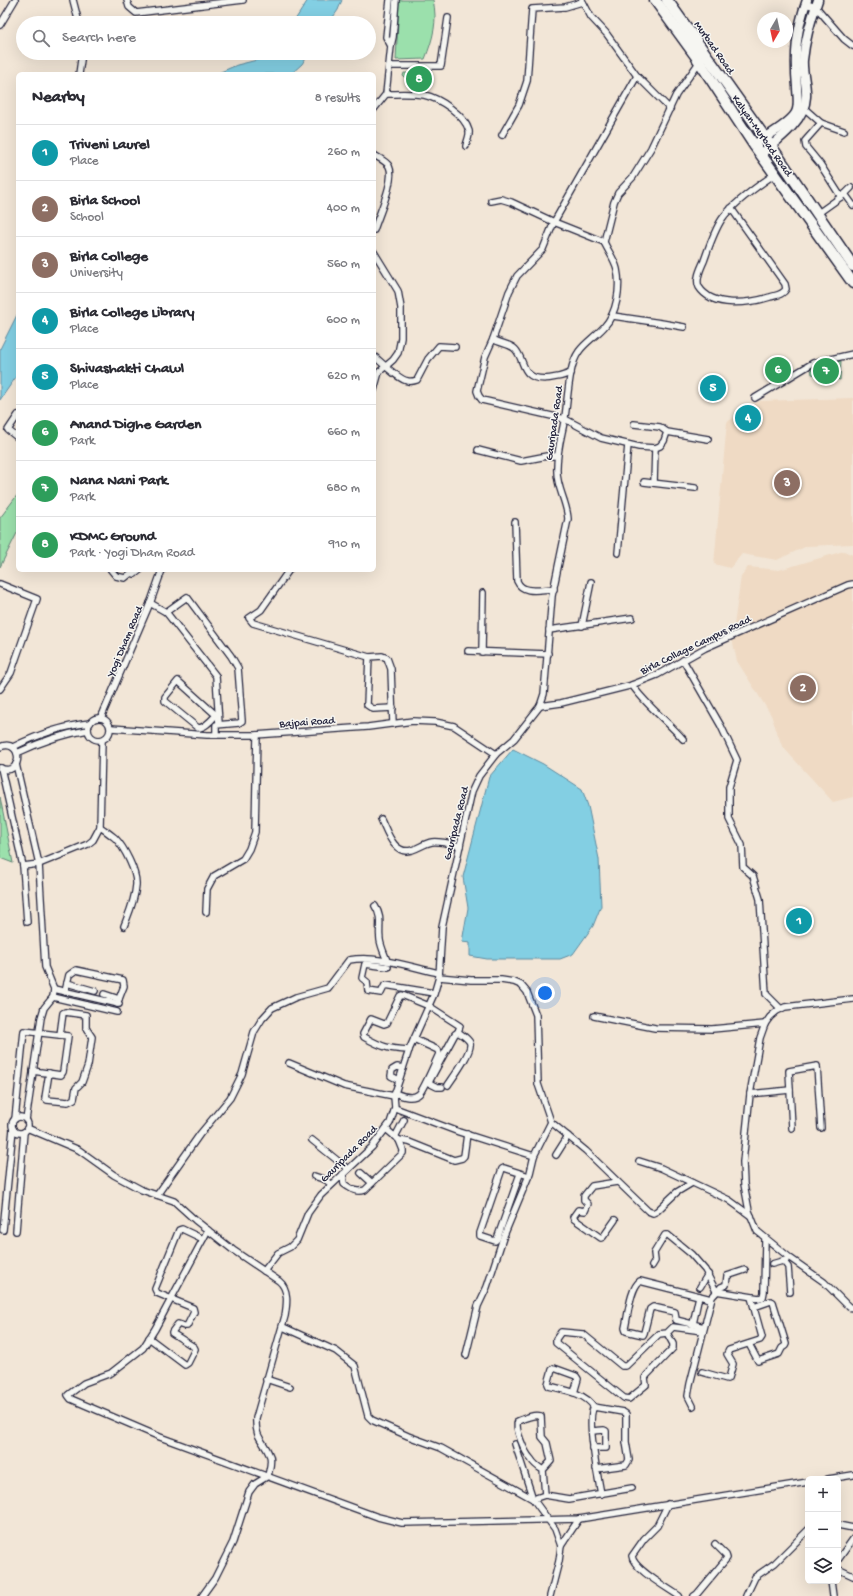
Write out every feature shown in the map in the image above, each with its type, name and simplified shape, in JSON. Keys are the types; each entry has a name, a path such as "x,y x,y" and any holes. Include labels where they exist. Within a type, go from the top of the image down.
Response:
{"highway":[{"name":"Kalyan-Murbad Road","path":"655,0 702,58 754,145 846,276 853,283"},
{"name":"Murbad Road","path":"667,0 702,58 771,146 853,266"}],"main road":[{"path":"761,154 787,131 804,108 806,97 800,76 796,46 802,13 806,2"},
{"path":"754,145 796,113 798,106 800,76 811,20 817,3"}],"street":[{"path":"0,25 15,0"},
{"path":"73,0 77,16"},
{"path":"127,0 129,7 136,13 243,0"},
{"path":"390,0 386,37 391,46"},
{"path":"376,106 386,94 396,0"},
{"path":"502,134 519,105 527,81 532,9 565,7 582,1 591,17 606,33 637,76 670,109"},
{"path":"806,2 817,3 844,39 853,46"},
{"path":"389,66 441,66 448,18"},
{"path":"491,201 501,199 511,202 554,222 604,242 614,202 618,194 637,171 651,148 676,95 702,58"},
{"path":"79,72 81,60"},
{"path":"637,76 554,222 543,249 517,276 485,357 477,391 482,400 565,419 601,438 628,445 655,448 660,446 664,441 667,432"},
{"path":"386,94 423,95 435,99 448,107 466,123 469,132 466,146"},
{"path":"804,108 821,123 844,131"},
{"path":"821,123 805,140 806,147 843,196 853,204"},
{"path":"376,156 386,162 390,168 388,188 376,224"},
{"path":"731,208 785,284 786,289 783,293 760,300 737,304 712,298 699,287 698,282 698,276 722,219 731,208 775,174"},
{"path":"817,214 843,196 851,188"},
{"name":"Gauripada Road","path":"264,1271 278,1253 290,1247 296,1240 308,1213 331,1181 348,1170 372,1146 390,1123 395,1108 394,1094 408,1050 429,1006 439,975 442,927 472,791 479,776 496,754 514,739 540,706 544,694 554,589 568,519 567,507 558,483 557,472 558,456 571,373 575,360 583,345 604,327 612,316 619,282 617,268 604,242"},
{"path":"376,255 398,290 401,308 401,338 398,353 393,360 379,372 376,383"},
{"path":"612,316 684,327"},
{"path":"493,339 511,346 516,350 529,374 535,377 558,378 571,373"},
{"path":"376,358 407,381 413,382 417,380 428,359 439,346 455,347"},
{"path":"755,398 813,363 853,354"},
{"path":"16,418 8,430 16,436"},
{"path":"634,424 660,427 667,432 708,439"},
{"path":"618,553 628,445"},
{"path":"654,483 655,448"},
{"path":"478,450 520,461 547,456 558,456"},
{"path":"644,482 695,488"},
{"path":"515,522 517,581 519,585 527,590 554,589"},
{"path":"113,572 116,576 125,578 131,573 135,574 138,572"},
{"name":"Yogi Dham Road","path":"101,718 150,603 161,572"},
{"path":"288,572 261,610 249,618 253,623 369,657 382,656 388,658 392,668 393,724"},
{"path":"582,626 591,582"},
{"path":"0,584 38,599 11,672 0,689"},
{"name":"Birla Collage Campus Road","path":"540,706 561,703 632,685 657,675 712,645 853,584"},
{"path":"482,652 483,593"},
{"path":"166,612 187,597 231,656 238,668 242,721 239,723 216,725 216,735"},
{"path":"150,603 166,612 216,676 217,714 219,724"},
{"path":"549,630 632,618"},
{"path":"468,652 548,654"},
{"path":"369,657 367,705 373,709 393,708"},
{"path":"683,660 721,726 738,760 729,787 729,819 742,845 743,868 753,876 760,899 766,994 781,1009"},
{"path":"178,681 217,714 203,727 198,728 165,700 165,698 178,681"},
{"path":"632,685 641,697 666,720 683,739"},
{"path":"1,745 13,747 26,740 53,730 90,723 95,719 101,718 108,722 110,728 108,736 102,740 91,737 88,730 90,723"},
{"name":"Bajpai Road","path":"110,728 216,735 257,735 368,727 413,721 435,722 454,726 496,754"},
{"path":"18,754 45,741 66,734 88,730"},
{"path":"206,912 206,889 214,876 243,859 249,849 255,832 257,735"},
{"path":"23,866 39,864 88,844 93,840 100,827 102,740"},
{"path":"13,747 18,754 16,764 39,864 45,968 54,989 53,997 44,1008 40,1018 26,1120 16,1231"},
{"path":"16,764 7,770 0,768 23,866 27,922"},
{"path":"381,819 390,838 397,848 404,851 411,851 432,842 460,846"},
{"path":"100,827 116,838 130,861 134,871 136,884 133,900 124,926"},
{"path":"375,906 381,919 380,941 388,964"},
{"path":"157,1195 200,1134 230,1098 242,1074 254,1032 262,1019 272,1008 296,997 328,988 349,960 359,958 439,975 514,982 521,985 527,992 536,1015 538,1084 551,1122 586,1151 617,1182 653,1213 677,1192 692,1183"},
{"path":"388,964 365,964 362,978 367,982 368,991 381,992 385,985 434,993"},
{"path":"64,992 69,975 76,970 123,980 124,986 119,1002"},
{"path":"67,983 95,991"},
{"path":"54,989 119,1002"},
{"path":"104,994 119,1002"},
{"path":"408,1050 380,1046 364,1037 363,1034 371,1019 384,1024 387,1023 400,996 402,995 429,1006 460,1026 429,1082 437,1087 442,1087"},
{"path":"83,1004 85,996"},
{"path":"53,997 117,1012"},
{"path":"853,999 812,1003 781,1009 770,1016 765,1024 760,1038 750,1094 743,1162 744,1184 751,1216 757,1231 765,1239 824,1282 849,1307 853,1308"},
{"path":"49,1073 45,1098 47,1100 68,1102 74,1099 76,1088 82,1082 88,1065 92,1037 86,1028 86,1015 63,1013 60,1035"},
{"path":"594,1016 655,1028 712,1029 765,1024"},
{"path":"3,1230 13,1129 12,1124 14,1119 24,1031 68,1036 63,1072 61,1075 33,1071"},
{"path":"448,1085 470,1048 468,1039 458,1032"},
{"path":"289,1063 344,1086 411,1097 420,1093 439,1054 438,1050 414,1039"},
{"path":"792,1128 789,1071 816,1066 822,1128"},
{"path":"399,1080 391,1076 392,1070 397,1067 403,1068"},
{"path":"750,1094 790,1090"},
{"path":"395,1108 534,1156"},
{"path":"14,1119 22,1117 26,1120"},
{"path":"397,1139 404,1120"},
{"path":"466,1355 478,1306 487,1287 503,1238 529,1176 534,1156 551,1122"},
{"path":"13,1129 19,1133 26,1130 79,1150 114,1175 142,1190 174,1200 233,1250 280,1281 284,1286 287,1299 283,1327 266,1379 256,1418 257,1435 270,1456 268,1476 255,1484 249,1492 233,1542 215,1578 202,1596"},
{"path":"343,1174 344,1184 356,1191 365,1190 403,1153 397,1139 386,1129"},
{"path":"397,1139 457,1160 464,1156 467,1134"},
{"path":"556,1155 568,1136"},
{"path":"312,1140 348,1170"},
{"path":"640,1161 656,1166 729,1200 751,1216"},
{"path":"520,1174 496,1239 480,1236 502,1169 504,1168 529,1176"},
{"path":"361,1173 372,1183"},
{"path":"314,1176 331,1181"},
{"path":"615,1220 601,1238 573,1217 578,1210 585,1211 588,1207 588,1204 584,1200 584,1196 592,1186 617,1182"},
{"path":"149,1338 185,1365 188,1363 195,1349 194,1346 172,1332 178,1324 187,1326 194,1312 193,1308 157,1293 155,1289 179,1230 182,1229 203,1239"},
{"path":"208,1230 172,1298 143,1348 111,1373 84,1383 68,1395 71,1399 160,1436 390,1521 402,1523 548,1518 579,1519 805,1482"},
{"path":"652,1266 655,1261 654,1253 665,1235 668,1235 691,1254 708,1274 716,1291"},
{"path":"716,1291 751,1297 763,1297 765,1239"},
{"path":"772,1264 784,1262 790,1258"},
{"path":"784,1262 788,1267 790,1292"},
{"path":"693,1406 688,1396 690,1384 711,1299 716,1291 727,1287 727,1276 745,1270"},
{"path":"700,1287 708,1274"},
{"path":"704,1329 693,1324 676,1320 675,1312 653,1307 650,1309 643,1335 626,1331 625,1328 634,1290 637,1283 640,1281 711,1299"},
{"path":"693,1324 699,1296"},
{"path":"702,1372 727,1379 729,1378 733,1364 727,1354 729,1350 760,1340 762,1337 751,1297"},
{"path":"749,1344 758,1361 779,1354 786,1344 773,1302 771,1301 754,1306"},
{"path":"283,1327 336,1351 355,1366 363,1392 368,1416 372,1420 408,1436 441,1448 533,1499 545,1495 569,1499 632,1488"},
{"path":"667,1333 673,1344 673,1348 647,1375 645,1378 646,1385 629,1399 624,1398 556,1343 556,1339 561,1332 583,1334 622,1366 626,1366 659,1334 667,1333 673,1327 704,1329"},
{"path":"574,1393 578,1379 576,1376 554,1368 548,1384 549,1386 574,1393 589,1400 594,1407"},
{"path":"266,1379 290,1387"},
{"path":"261,1399 264,1399 268,1386"},
{"path":"594,1407 599,1406 626,1414 626,1442 629,1460 626,1465 596,1469"},
{"path":"594,1407 591,1410 593,1448 601,1494"},
{"path":"538,1415 541,1416 542,1437 546,1443 551,1461 550,1464 543,1470 537,1466 526,1452 516,1427 518,1421 538,1415"},
{"path":"592,1431 606,1431 606,1448 593,1448"},
{"path":"515,1444 533,1499 554,1528 561,1546 560,1561 550,1596"},
{"path":"543,1470 545,1495"},
{"path":"841,1477 853,1475"},
{"path":"668,1504 657,1526 644,1539 632,1556 632,1561 642,1570 680,1596"},
{"path":"561,1546 579,1519"},
{"path":"841,1526 853,1528"},
{"path":"746,1596 755,1577 776,1563 805,1533"},
{"path":"841,1556 853,1539"},
{"path":"694,1596 726,1558 726,1555 715,1544"},
{"path":"841,1570 853,1576"},
{"path":"831,1584 833,1596"}],"shaded area":[{"path":"853,398 853,544 807,546 777,560 742,554 730,568 714,564 727,422 760,401"},
{"path":"844,551 853,555 853,797 833,802 782,746 771,715 737,661 732,639 741,576 748,567 779,570"}],"green space":[{"path":"399,0 433,0 435,23 425,59 396,60"},
{"path":"404,73 430,75 432,82 427,89 420,91 403,76"},
{"path":"778,360 788,374 777,380 768,366"},
{"path":"841,361 840,380 812,374 811,367 813,365"},
{"path":"16,497 16,535 0,567 0,518"},
{"path":"0,797 13,863 0,858"}],"water":[{"path":"308,0 342,0 334,16 298,16"},
{"path":"257,60 305,60 293,72 221,72 237,65"},
{"path":"16,317 16,377 0,400 0,349"},
{"path":"513,749 543,764 582,789 588,806 599,859 601,906 593,926 573,954 560,959 487,959 470,956 470,943 462,942 468,908 463,877 489,777"}],"place":[{"name":"KDMC Ground","path":"419,79"},
{"name":"Anand Dighe Garden","path":"778,370"},
{"name":"Nana Nani Park","path":"826,371"},
{"name":"Shivashakti Chawl","path":"713,388"},
{"name":"Birla College Library","path":"748,418"},
{"name":"Birla College","path":"787,483"},
{"name":"Birla School","path":"803,688"},
{"name":"Triveni Laurel","path":"799,921"}]}
